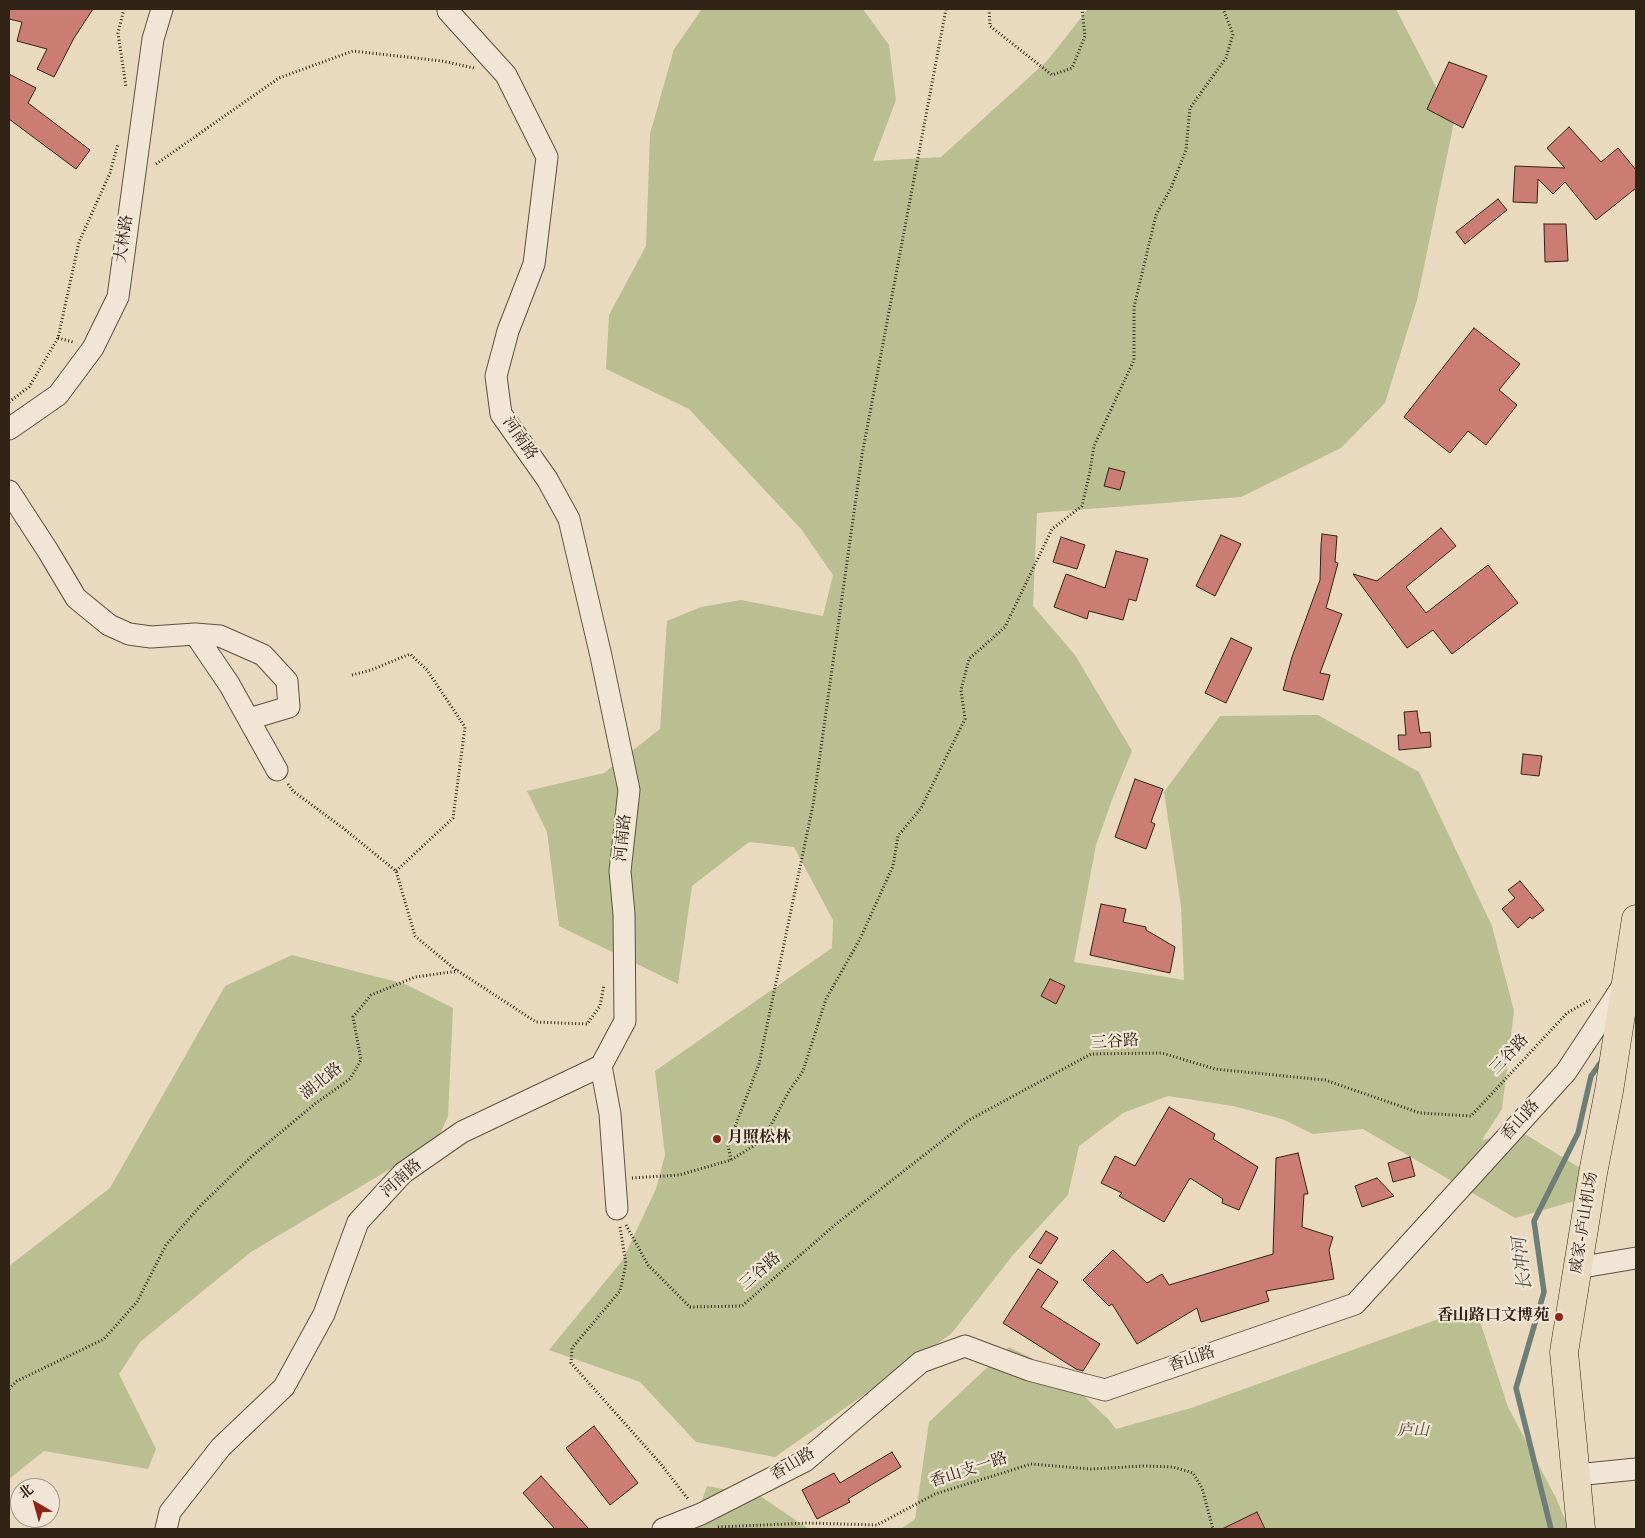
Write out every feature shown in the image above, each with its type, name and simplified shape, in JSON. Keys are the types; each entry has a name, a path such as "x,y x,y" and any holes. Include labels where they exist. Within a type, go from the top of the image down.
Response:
{"main road":[{"name":"威家-庐山机场","path":"1581,1529 1564,1352 1593,1173 1609,1092 1636,919"}],"street":[{"name":"大林路","path":"9,429 58,395 93,348 118,297 153,39 162,9"},
{"name":"河南路","path":"166,1529 170,1512 221,1447 284,1387 324,1314 358,1222 403,1174 462,1132 601,1066 625,1021 624,914 620,871 629,790 601,656 569,519 547,479 501,414 496,376 508,332 534,264 546,157 506,75 448,9"},
{"path":"9,491 76,598 109,625 129,634 151,637 195,634 220,636 263,655 287,681 289,707 249,719"},
{"path":"195,634 229,684 277,770"},
{"name":"香山路","path":"663,1529 701,1514 805,1461 921,1362 965,1346 1029,1370 1105,1390 1355,1304 1566,1072 1626,981"},
{"path":"601,1066 610,1114 617,1209"},
{"path":"1577,1268 1636,1258"},
{"path":"1576,1475 1636,1469"}],"path":[{"path":"124,9 118,33 126,88"},
{"path":"731,1160 728,1145 759,1064 813,805 862,455 946,9"},
{"path":"989,9 990,26 1052,75 1072,68 1085,36 1082,9"},
{"path":"615,1179 679,1175 731,1160 763,1140 789,1091 803,1071 826,999 860,939 893,866 898,836 921,808 965,719 961,690 969,659 1005,627 1052,529 1082,506 1094,446 1134,360 1134,307 1156,214 1171,188 1186,150 1190,108 1226,58 1232,34 1224,9"},
{"path":"134,179 279,78 353,51 442,61 506,75"},
{"path":"9,402 29,387 58,338 79,242 110,173 120,135"},
{"path":"352,675 371,670 410,654 427,670 466,727 453,818 396,871"},
{"path":"277,770 293,791 396,871 415,936 458,971 536,1022 587,1024 600,1006 606,980"},
{"name":"湖北路","path":"9,1389 17,1381 104,1339 137,1302 166,1245 202,1204 251,1157 316,1103 350,1079 361,1060 354,1017 371,995 415,977 458,971"},
{"name":"三谷路","path":"617,1209 648,1264 690,1307 742,1306 836,1224 969,1120 1090,1054 1162,1053 1215,1069 1325,1080 1420,1113 1471,1116 1567,1012 1592,999"},
{"path":"617,1209 626,1264 620,1291 572,1348 571,1363 660,1463 701,1514"},
{"name":"香山支一路","path":"701,1514 720,1528 751,1524 877,1525 936,1494 1031,1464 1091,1469 1144,1466 1174,1467 1193,1473 1202,1488 1213,1529"}],"green space":[{"path":"702,9 863,9 889,45 896,100 873,161 941,157 1047,61 1088,9 1396,9 1454,122 1417,300 1385,403 1341,448 1241,497 1037,513 1033,606 1075,655 1132,751 1096,845 1074,962 1184,980 1181,906 1164,792 1220,716 1318,715 1419,772 1492,926 1514,1011 1502,1109 1482,1140 1520,1131 1580,1168 1575,1201 1515,1218 1363,1129 1313,1134 1282,1119 1233,1106 1168,1096 1123,1113 1079,1146 1068,1195 1013,1255 951,1334 775,1457 696,1442 640,1382 549,1350 622,1261 656,1189 665,1155 655,1071 832,948 833,920 794,847 749,842 692,886 678,984 559,926 547,832 527,791 604,773 660,729 667,621 701,607 741,600 823,616 833,575 801,529 689,409 606,369 609,315 646,246 650,134 674,49"},
{"path":"292,955 405,984 453,1008 448,1116 437,1141 251,1252 140,1342 119,1374 156,1449 148,1469 44,1451 9,1479 9,1266 110,1188 225,986"},
{"name":"庐山","path":"1475,1306 1508,1407 1556,1498 1569,1529 901,1529 915,1519 929,1422 1009,1347 1059,1372 1116,1429 1191,1408"},
{"path":"707,1486 760,1496 809,1529 692,1529"}],"building":[{"path":"9,9 93,9 74,38 54,77 37,69 47,49 17,41 22,22 9,19"},
{"path":"1449,62 1487,76 1463,128 1427,109"},
{"path":"9,74 36,88 28,103 90,150 76,169 9,119"},
{"path":"1569,127 1601,162 1618,148 1636,170 1636,188 1596,220 1565,182 1553,194 1538,179 1537,203 1513,202 1515,166 1565,168 1547,148"},
{"path":"1498,199 1507,210 1465,244 1456,232"},
{"path":"1544,224 1566,224 1568,261 1545,262"},
{"path":"1474,328 1520,364 1499,390 1517,405 1486,445 1468,431 1450,453 1404,417"},
{"path":"1109,468 1125,472 1120,490 1104,486"},
{"path":"1441,528 1456,546 1406,587 1426,613 1488,565 1518,603 1452,654 1433,630 1407,648 1353,574 1377,581"},
{"path":"1322,534 1337,536 1335,562 1338,563 1326,608 1342,614 1320,673 1330,675 1323,700 1283,690 1292,657 1320,580"},
{"path":"1221,535 1241,544 1215,596 1196,586"},
{"path":"1061,537 1085,545 1077,569 1053,562"},
{"path":"1116,551 1148,559 1136,601 1129,599 1123,620 1089,611 1087,619 1054,607 1066,574 1105,588"},
{"path":"1231,638 1252,648 1226,703 1205,693"},
{"path":"1417,711 1420,733 1430,732 1431,747 1399,750 1398,735 1406,735 1404,712"},
{"path":"1523,754 1542,756 1539,776 1521,774"},
{"path":"1135,779 1163,789 1151,822 1155,824 1146,849 1115,837"},
{"path":"1520,881 1544,910 1532,919 1530,917 1518,928 1502,909 1515,898 1508,890"},
{"path":"1101,904 1126,909 1123,922 1146,927 1146,930 1175,947 1170,973 1090,955"},
{"path":"1050,979 1065,986 1056,1004 1041,996"},
{"path":"1169,1107 1215,1134 1213,1139 1258,1167 1239,1210 1222,1203 1223,1199 1190,1178 1164,1222 1119,1196 1122,1193 1101,1183 1115,1156 1135,1166"},
{"path":"1298,1153 1308,1194 1304,1194 1302,1227 1333,1237 1329,1250 1334,1279 1266,1291 1269,1301 1201,1322 1197,1308 1137,1344 1112,1304 1109,1306 1083,1280 1113,1250 1147,1283 1162,1274 1169,1285 1273,1254 1276,1158"},
{"path":"1410,1157 1415,1176 1393,1182 1388,1163"},
{"path":"1377,1178 1394,1196 1362,1207 1355,1186"},
{"path":"1046,1231 1058,1238 1041,1264 1029,1257"},
{"path":"1038,1269 1058,1282 1041,1307 1100,1344 1083,1371 1076,1369 1003,1323"},
{"path":"594,1426 638,1483 610,1505 566,1448"},
{"path":"892,1452 901,1467 848,1499 850,1502 817,1519 802,1490 834,1473 840,1483"},
{"path":"541,1476 589,1529 555,1529 523,1493"},
{"path":"1257,1512 1265,1529 1222,1529"}],"waterway":[{"name":"长冲河","path":"1551,1529 1516,1388 1544,1292 1534,1221 1578,1133 1591,1076 1603,1059"}],"place":[{"name":"月照松林","path":"717,1139"},
{"name":"香山路口文博苑","path":"1559,1317"}]}
